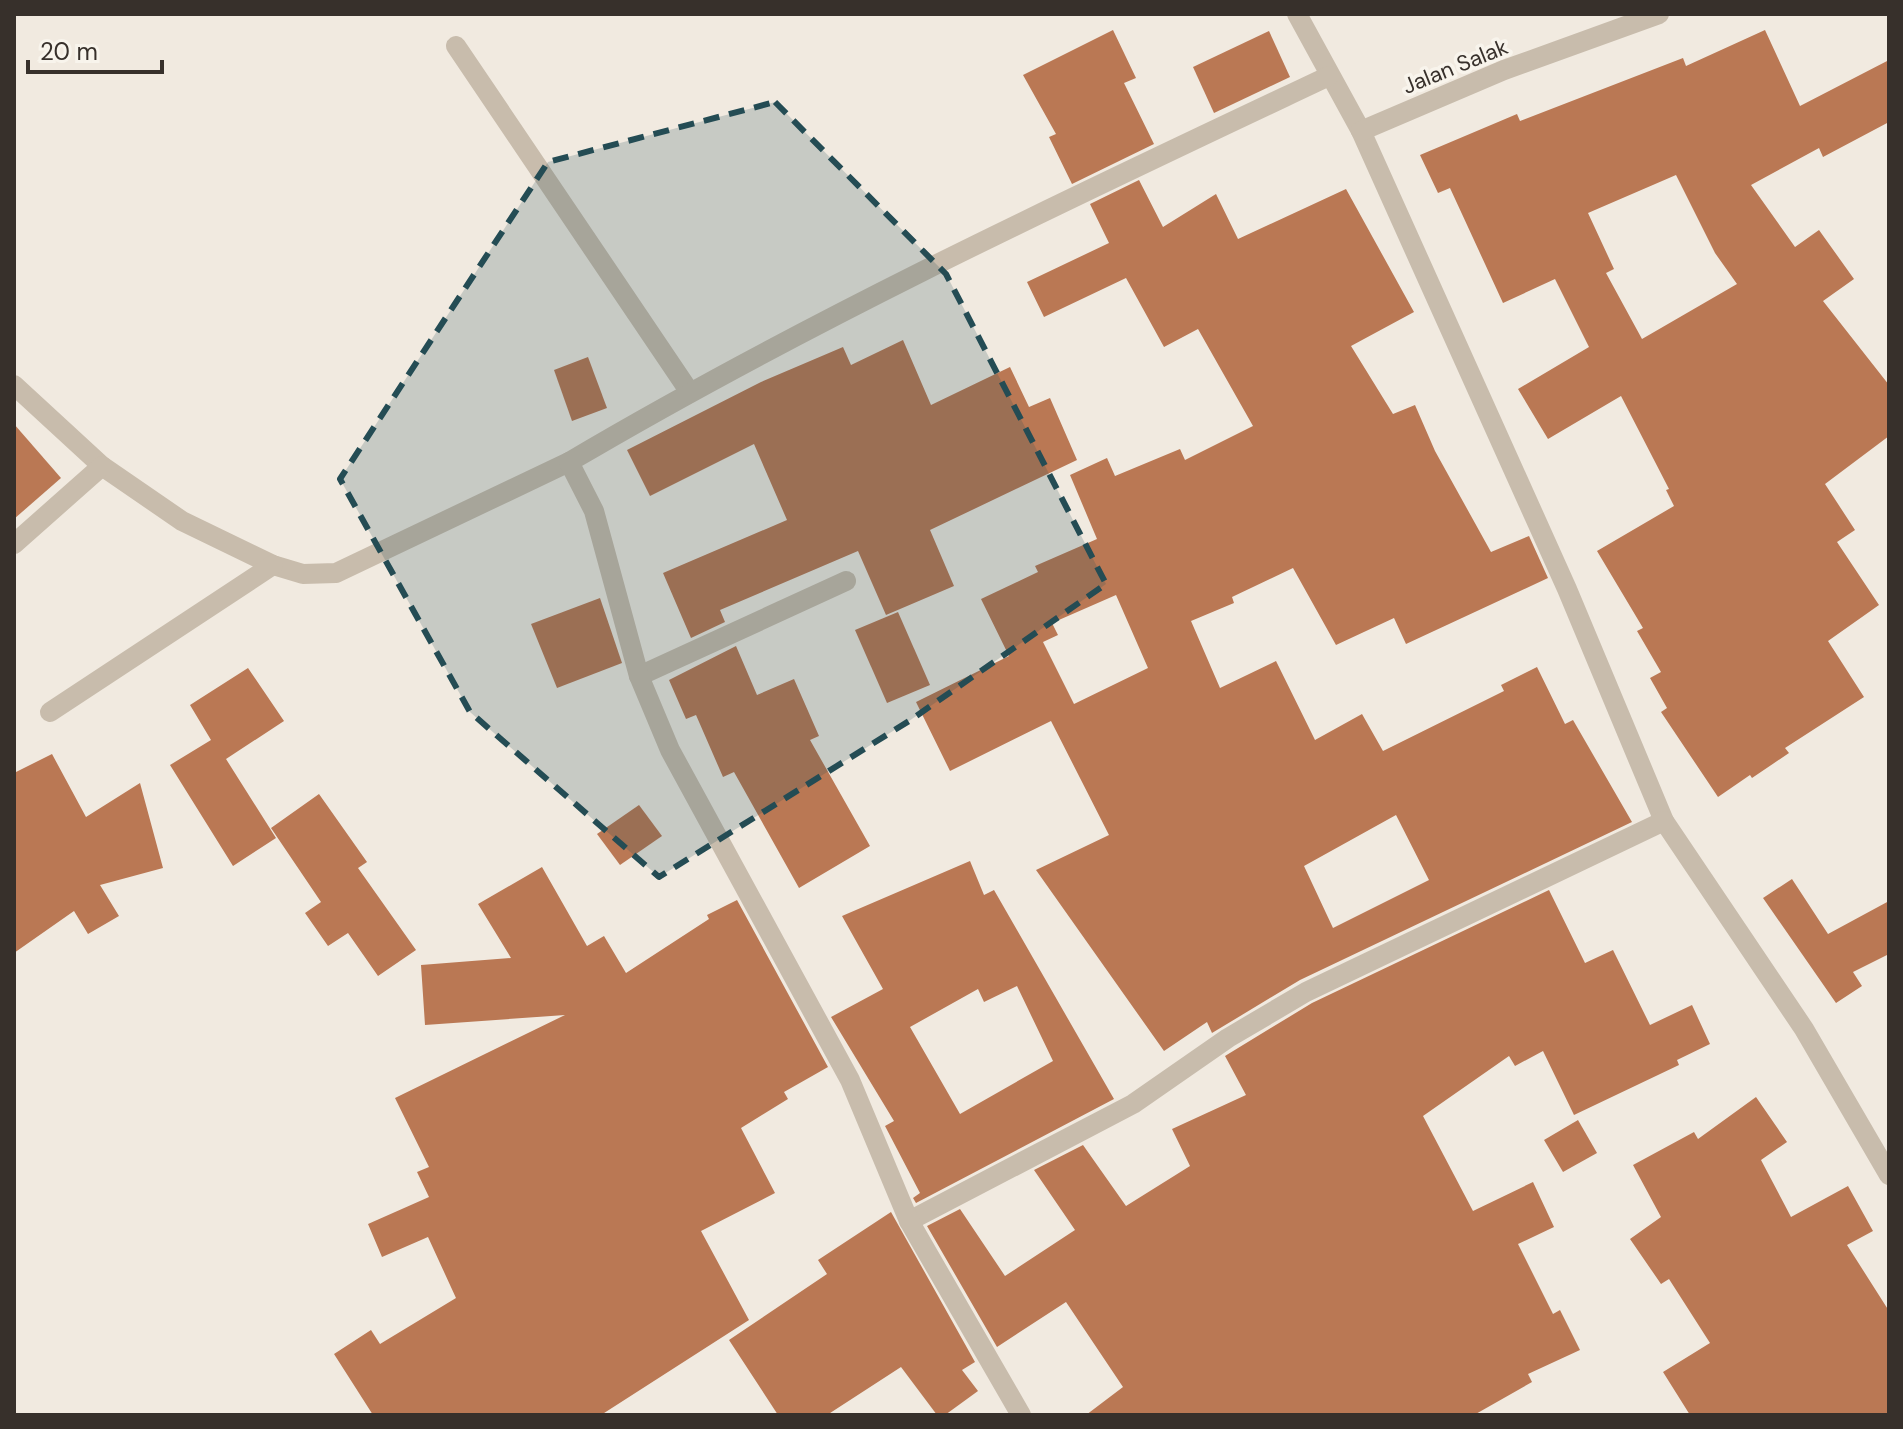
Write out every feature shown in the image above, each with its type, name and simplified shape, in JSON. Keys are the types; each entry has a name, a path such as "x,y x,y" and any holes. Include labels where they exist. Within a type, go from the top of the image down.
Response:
{"street":[{"path":"1297,14 1361,131 1555,561 1664,821 1804,1029 1889,1175"},
{"name":"Jalan Salak","path":"1361,131 1504,70 1659,14"},
{"path":"456,46 689,391"},
{"path":"14,385 102,466 182,521 273,565 303,574 336,573 569,462 689,391 1145,163 1329,76"},
{"path":"569,462 594,511 639,676 670,750 850,1080 909,1221 1021,1415"},
{"path":"14,544 102,466"},
{"path":"50,712 273,565"},
{"path":"639,676 846,581"},
{"path":"909,1221 1133,1104 1228,1038 1306,992 1664,821"}],"highlighted area":[{"path":"775,102 946,274 1106,584 909,721 659,877 470,712 340,479 548,162"}],"building":[{"path":"1113,30 1136,78 1124,83 1154,144 1072,184 1049,137 1056,134 1023,75"},
{"path":"1765,30 1800,106 1889,60 1889,122 1823,157 1819,148 1751,185 1795,247 1819,230 1854,279 1823,301 1889,385 1889,436 1825,484 1855,530 1837,542 1879,605 1828,641 1864,697 1785,748 1789,753 1718,797 1661,712 1667,708 1650,678 1661,672 1637,631 1643,628 1597,551 1674,506 1666,490 1669,489 1621,396 1548,439 1518,389 1589,347 1555,279 1503,303 1450,188 1438,193 1420,155 1517,114 1520,121 1683,58 1686,66","holes":["1676,175 1715,253 1737,284 1642,339 1606,273 1614,269 1588,213"]},
{"path":"1269,31 1290,77 1214,113 1193,67"},
{"path":"1139,180 1163,227 1216,194 1238,239 1346,189 1414,312 1351,346 1393,414 1415,405 1435,451 1491,552 1529,536 1548,578 1406,644 1394,618 1336,645 1293,568 1232,597 1234,603 1191,621 1220,688 1276,661 1315,740 1362,714 1383,751 1504,691 1501,685 1537,667 1565,724 1573,720 1632,822 1300,980 1212,1033 1207,1022 1164,1051 1036,870 1109,835 1051,721 950,771 916,702 1009,656 981,599 1038,572 1035,566 1097,539 1070,475 1107,458 1115,476 1180,449 1185,460 1253,426 1198,329 1164,347 1126,278 1044,317 1027,282 1109,243 1090,204","holes":["1116,595 1148,668 1074,704 1043,642 1058,635 1052,623","1396,815 1429,880 1333,928 1304,866"]},
{"path":"903,340 931,405 1010,367 1029,407 1050,398 1077,460 930,530 954,586 886,615 858,551 720,610 725,622 691,638 663,573 787,520 754,444 650,496 627,450 761,382 843,347 851,365"},
{"path":"588,357 607,408 572,421 554,370"},
{"path":"14,424 61,478 14,519"},
{"path":"600,598 622,663 557,688 531,624"},
{"path":"898,612 930,685 887,703 855,630"},
{"path":"736,646 757,695 794,679 819,736 810,740 870,846 799,888 734,772 723,777 696,715 686,719 669,680"},
{"path":"248,668 284,721 226,759 276,838 233,866 170,765 211,740 190,705"},
{"path":"52,754 86,817 140,783 163,868 100,885 119,916 88,934 74,911 14,953 14,773"},
{"path":"319,794 367,862 358,868 416,950 378,976 348,933 328,946 305,913 321,902 271,828"},
{"path":"639,805 662,836 620,865 597,834"},
{"path":"970,861 984,895 994,890 1114,1099 916,1203 913,1198 920,1193 885,1126 894,1121 831,1017 883,989 842,916","holes":["1017,986 1053,1061 960,1114 910,1027 978,989 984,1002"]},
{"path":"542,867 587,946 604,936 626,973 709,919 707,915 737,900 828,1067 784,1092 788,1099 741,1128 775,1193 701,1231 749,1320 601,1415 373,1415 334,1354 371,1330 380,1344 456,1298 428,1237 382,1257 368,1224 429,1197 417,1172 429,1167 395,1098 565,1015 425,1025 421,965 511,958 478,904"},
{"path":"1792,879 1828,934 1889,901 1889,954 1853,972 1862,986 1836,1003 1763,898"},
{"path":"1549,890 1585,963 1613,950 1650,1025 1692,1005 1710,1044 1677,1060 1679,1065 1574,1115 1543,1051 1515,1066 1509,1056 1423,1116 1473,1211 1533,1182 1554,1227 1518,1244 1553,1314 1560,1310 1580,1350 1528,1374 1532,1382 1474,1415 1086,1415 1123,1387 1066,1302 997,1347 927,1226 960,1209 1005,1276 1075,1230 1034,1170 1083,1145 1126,1206 1190,1166 1172,1129 1246,1095 1225,1056 1312,1003"},
{"path":"1756,1097 1787,1142 1761,1160 1791,1217 1848,1186 1873,1231 1847,1245 1889,1311 1889,1415 1690,1415 1663,1372 1710,1343 1669,1279 1661,1284 1630,1239 1661,1217 1633,1165 1694,1132 1698,1139"},
{"path":"1578,1120 1597,1153 1563,1172 1544,1140"},
{"path":"891,1212 975,1362 962,1370 978,1391 945,1415 937,1415 901,1367 827,1415 778,1415 729,1340 827,1274 818,1260"}]}
